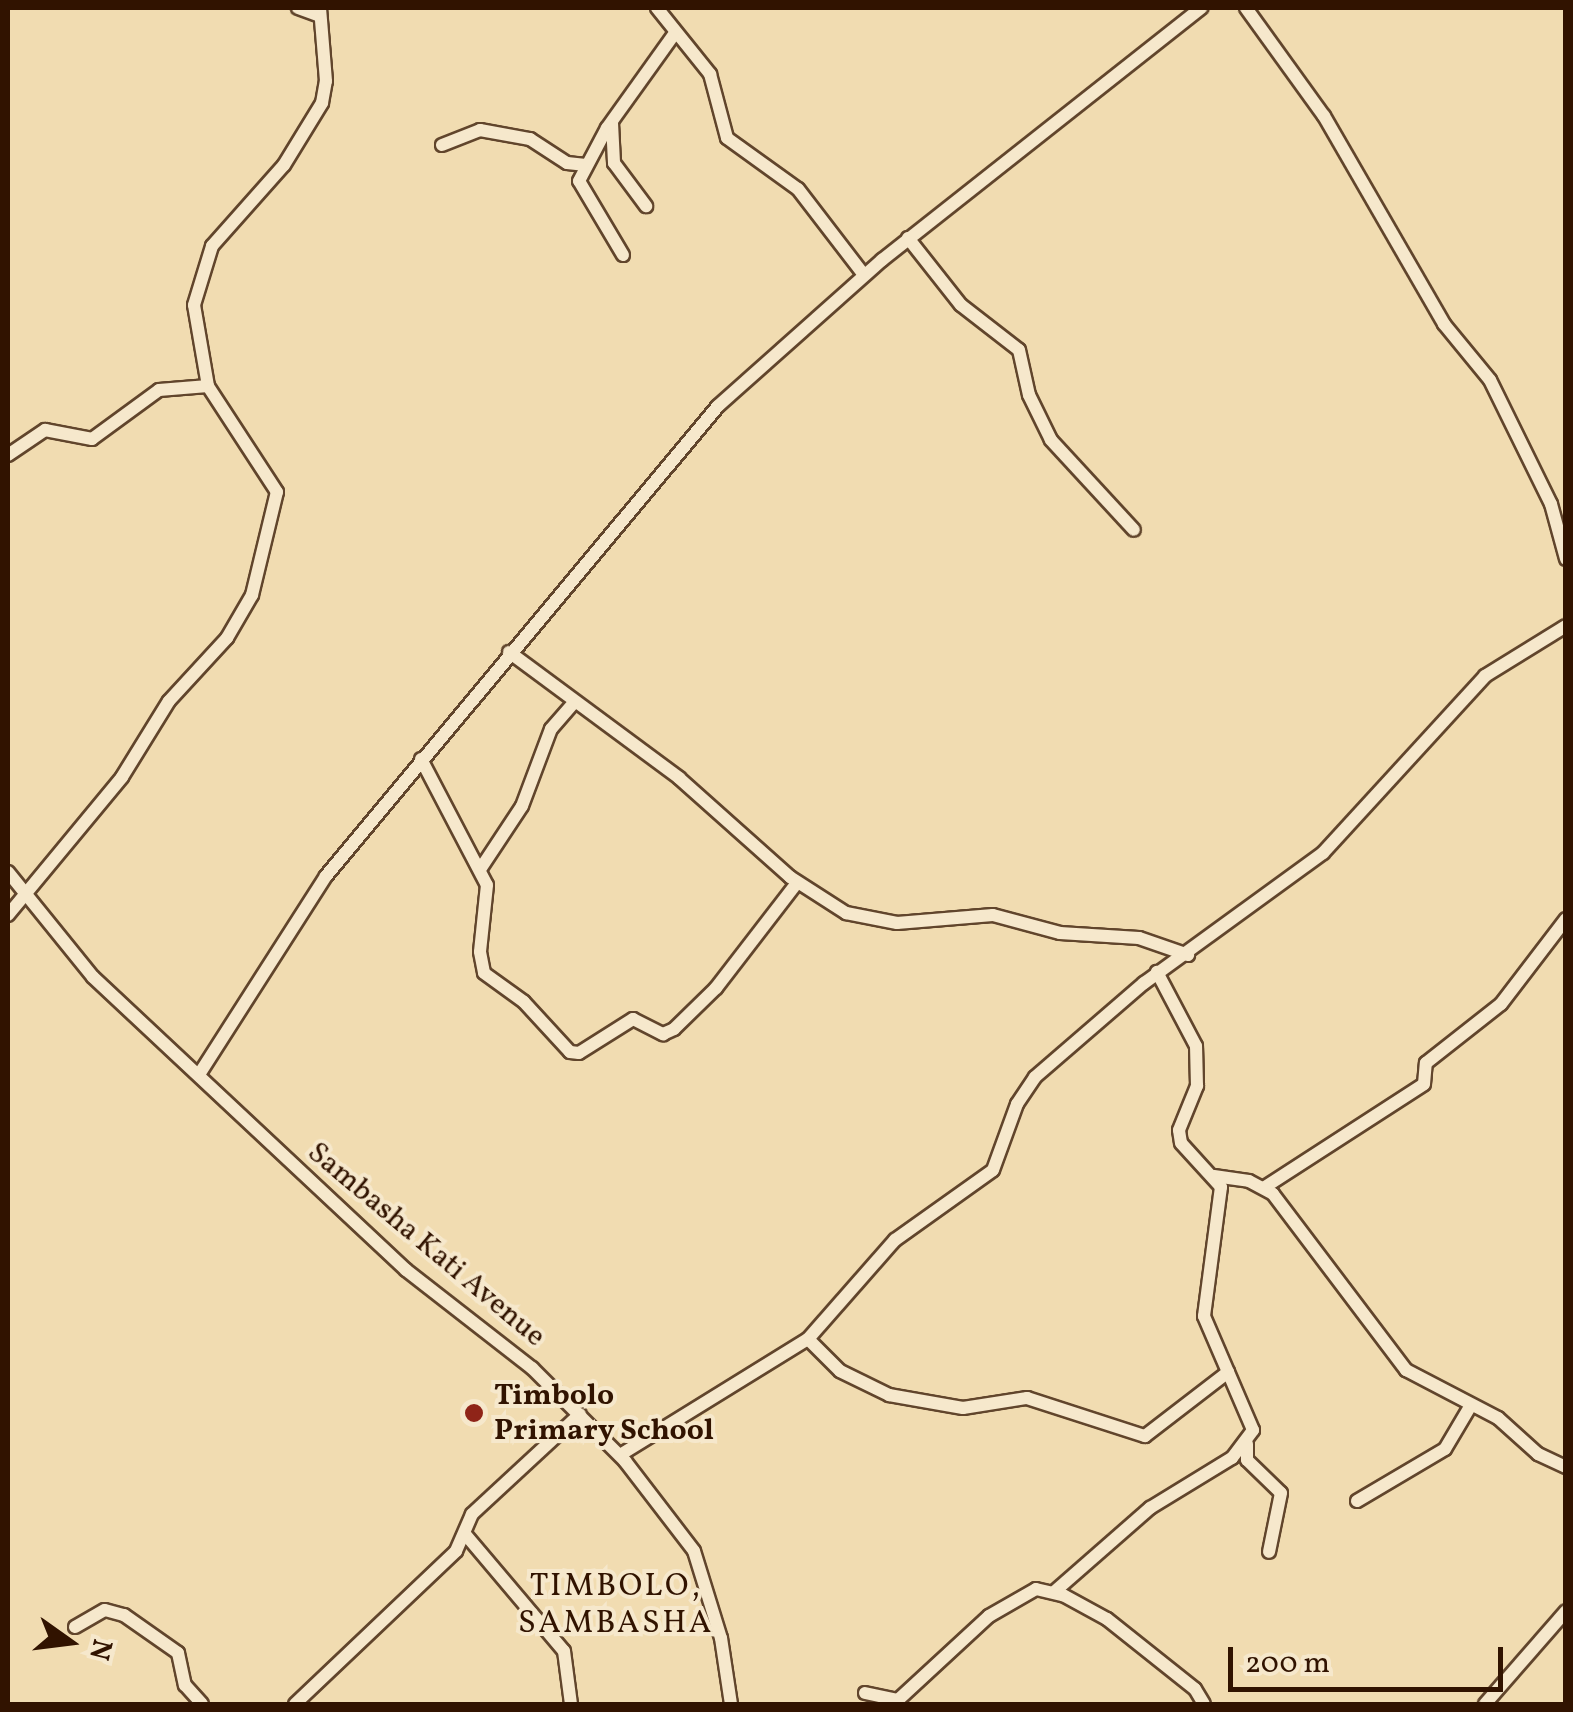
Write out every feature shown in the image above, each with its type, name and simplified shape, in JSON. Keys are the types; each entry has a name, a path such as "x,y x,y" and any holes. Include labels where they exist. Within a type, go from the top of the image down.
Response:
{"street":[{"path":"8,915 28,896 122,777 168,701 227,638 252,594 277,492 208,386 194,319 201,275 212,246 284,165 322,103 326,82 320,12 298,8"},
{"path":"657,8 710,74 727,138 798,189 864,275"},
{"path":"200,1074 326,876 718,406 908,238 1201,8"},
{"path":"1246,8 1324,116 1444,324 1490,380 1551,504 1566,559"},
{"path":"623,255 578,188 586,165 612,120 675,33"},
{"path":"612,120 614,162 646,206"},
{"path":"442,145 480,130 530,139 567,163 586,165"},
{"path":"908,238 961,305 1019,350 1029,394 1051,440 1134,530"},
{"path":"8,455 45,430 92,439 159,390 208,386"},
{"path":"620,1456 808,1339 894,1240 993,1170 1029,1084 1157,972 1188,954 1323,853 1486,676 1566,626"},
{"path":"509,652 679,778 797,883 871,922 993,915 1060,933 1139,938 1188,954"},
{"path":"481,868 522,806 551,729 574,703"},
{"path":"420,759 481,868 488,896 480,952 484,974 576,1053 633,1019 663,1034 674,1029 716,988 797,883"},
{"name":"Sambasha Kati Avenue","path":"8,872 78,962 406,1270 513,1352 620,1456 694,1551 720,1638 731,1704"},
{"path":"1265,1187 1424,1084 1426,1063 1501,1004 1566,920"},
{"path":"1157,972 1196,1046 1196,1086 1179,1130 1181,1143 1214,1176 1221,1194 1204,1316 1251,1418 1247,1460 1280,1492 1269,1552"},
{"path":"1214,1176 1265,1187 1406,1370 1471,1404 1566,1466"},
{"path":"808,1339 840,1371 889,1395 963,1408 1027,1398 1145,1436 1228,1372"},
{"path":"1358,1501 1445,1449 1471,1404"},
{"path":"294,1704 456,1551 472,1514 580,1414"},
{"path":"1054,1592 1150,1508 1247,1444"},
{"path":"465,1534 564,1651 571,1704"},
{"path":"865,1693 898,1700 1021,1594 1054,1592 1107,1618 1195,1689 1204,1704"},
{"path":"75,1627 105,1610 124,1614 178,1653 185,1685 202,1704"},
{"path":"1485,1704 1566,1611"}],"place":[{"name":"Timbolo Primary School","path":"474,1413"}],"district":[{"name":"TIMBOLO, SAMBASHA","path":"616,1606"}]}
